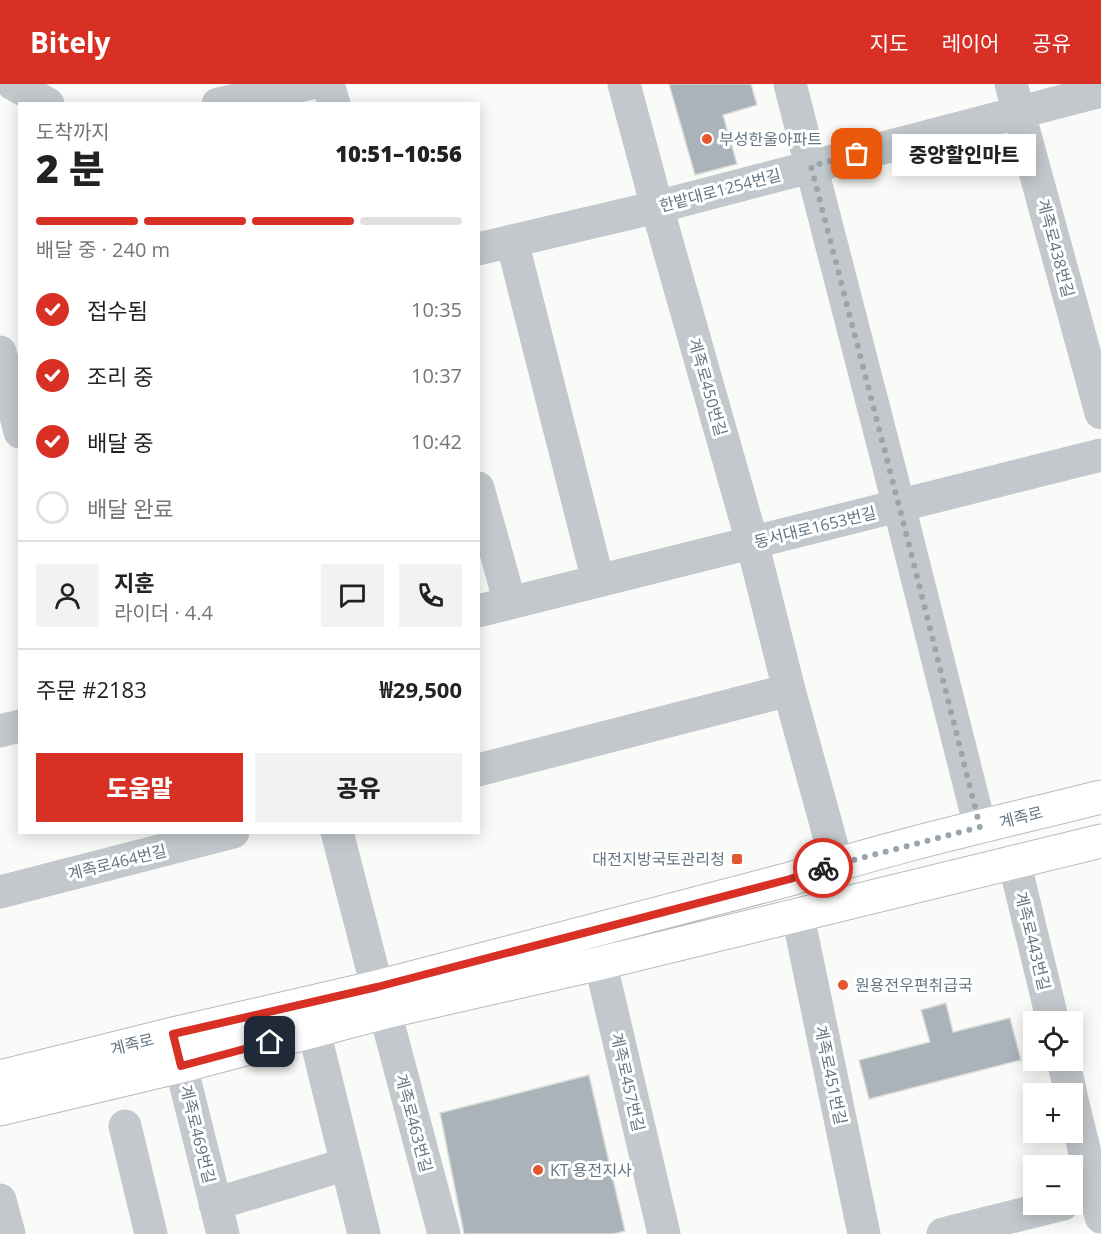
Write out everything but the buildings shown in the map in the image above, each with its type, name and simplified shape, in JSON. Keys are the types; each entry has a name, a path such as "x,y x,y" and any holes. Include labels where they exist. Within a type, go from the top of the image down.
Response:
{"main road":[{"name":"계족로","path":"0,1109 181,1066 314,1030 381,1000 593,929 1101,797"},
{"name":"계족로","path":"0,1077 173,1034 601,963 1101,841"}],"street":[{"path":"13,84 44,102"},
{"path":"227,102 308,84"},
{"path":"328,84 333,102"},
{"name":"계족로450번길","path":"624,84 752,542 789,690 837,864"},
{"path":"790,84 980,827"},
{"name":"한밭대로1254번길","path":"480,249 657,207 811,166 1015,98 1101,91"},
{"name":"계족로438번길","path":"1015,98 1101,413"},
{"path":"512,241 598,581"},
{"path":"6,363 18,422"},
{"name":"동서대로1653번길","path":"480,610 1101,454"},
{"path":"480,495 510,603"},
{"path":"480,769 789,690"},
{"path":"0,731 18,726"},
{"name":"계족로464번길","path":"0,892 225,834"},
{"path":"338,834 381,1000"},
{"name":"계족로443번길","path":"1014,861 1050,1011"},
{"name":"계족로451번길","path":"798,916 864,1234"},
{"name":"계족로457번길","path":"593,929 664,1234"},
{"name":"계족로463번길","path":"381,1000 444,1234"},
{"path":"314,1030 364,1234"},
{"name":"계족로469번길","path":"173,1034 219,1219"},
{"path":"124,1126 151,1234"},
{"path":"1081,1143 1093,1203"},
{"path":"219,1219 347,1164"},
{"path":"0,1200 9,1234"},
{"path":"944,1234 1016,1225 1038,1215"}],"way so far":[{"path":"823,868 980,827 811,166 857,154"}],"place":[{"name":"부성한울아파트","path":"707,139"},
{"name":"중앙할인마트","path":"857,154"},
{"name":"대전지방국토관리청","path":"737,859"},
{"name":"원용전우편취급국","path":"843,985"},
{"name":"KT 용전지사","path":"538,1170"}],"route":[{"path":"270,1042 181,1066 173,1034 377,987 790,879 823,868"}]}
